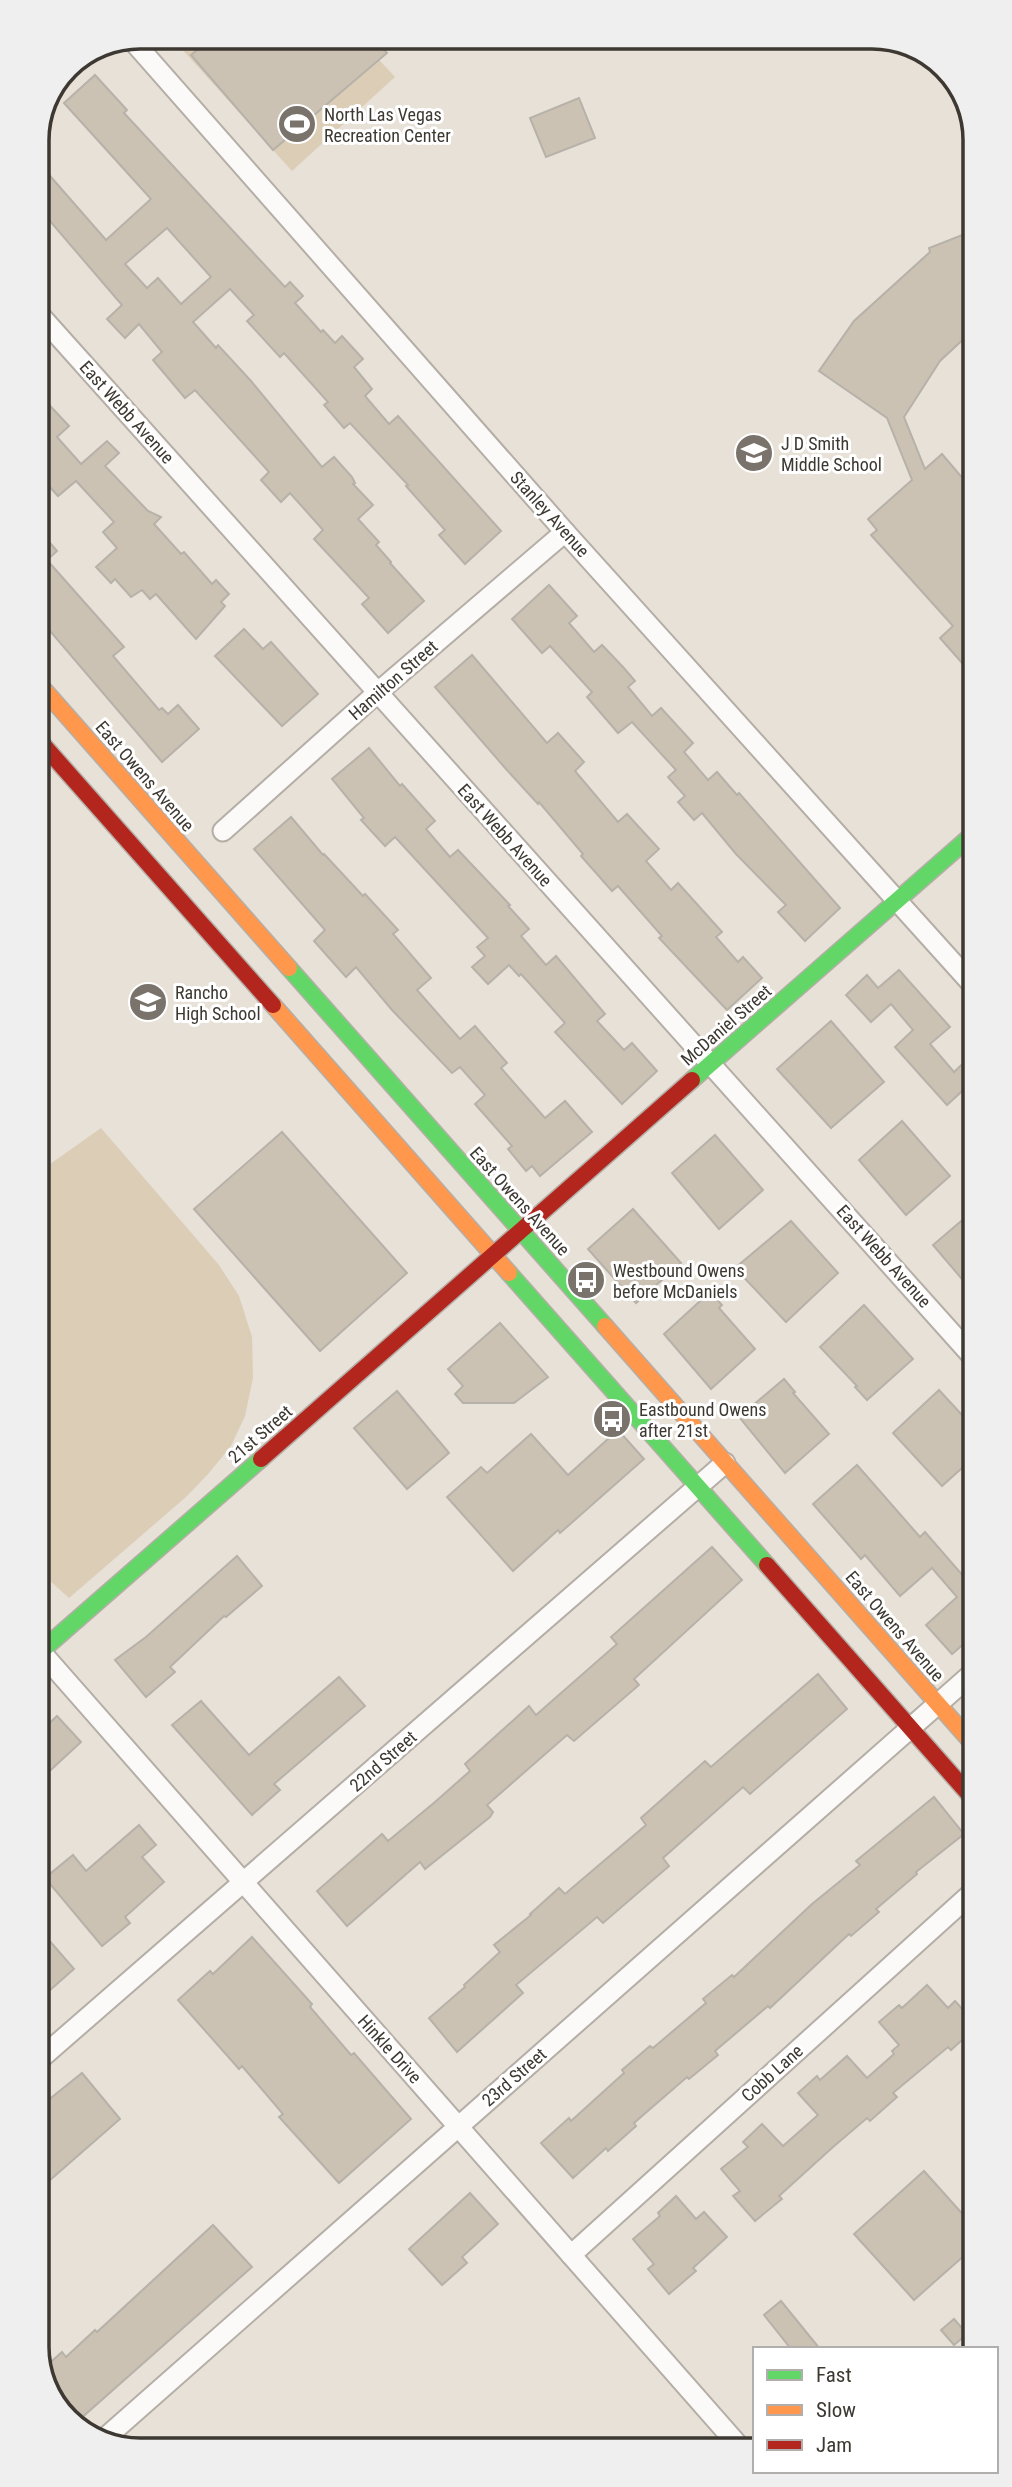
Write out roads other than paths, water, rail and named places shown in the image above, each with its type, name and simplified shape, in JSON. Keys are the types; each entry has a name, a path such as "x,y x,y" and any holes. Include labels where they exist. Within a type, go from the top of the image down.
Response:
{"main road":[{"name":"East Owens Avenue","path":"49,696 725,1463 924,1715 963,1781"},
{"name":"East Owens Avenue","path":"49,752 300,1038 499,1250 697,1487 924,1715 963,1738"},
{"name":"McDaniel Street","path":"499,1250 963,843"},
{"path":"300,1038 352,1040"},
{"name":"21st Street","path":"49,1645 499,1250"}],"street":[{"name":"Stanley Avenue","path":"140,49 565,532 963,974"},
{"name":"East Webb Avenue","path":"49,325 963,1346"},
{"name":"Hamilton Street","path":"223,831 377,693 565,532"},
{"name":"22nd Street","path":"49,2051 725,1463"},
{"name":"Hinkle Drive","path":"49,1661 732,2438"},
{"name":"23rd Street","path":"111,2433 963,1681"},
{"name":"Cobb Lane","path":"571,2255 963,1901"}],"place":[{"name":"North Las Vegas Recreation Center","path":"297,124"},
{"name":"J D Smith Middle School","path":"754,453"},
{"name":"Rancho High School","path":"148,1002"},
{"name":"Westbound Owens before McDaniels","path":"586,1280"},
{"name":"Eastbound Owens after 21st","path":"612,1419"}]}
